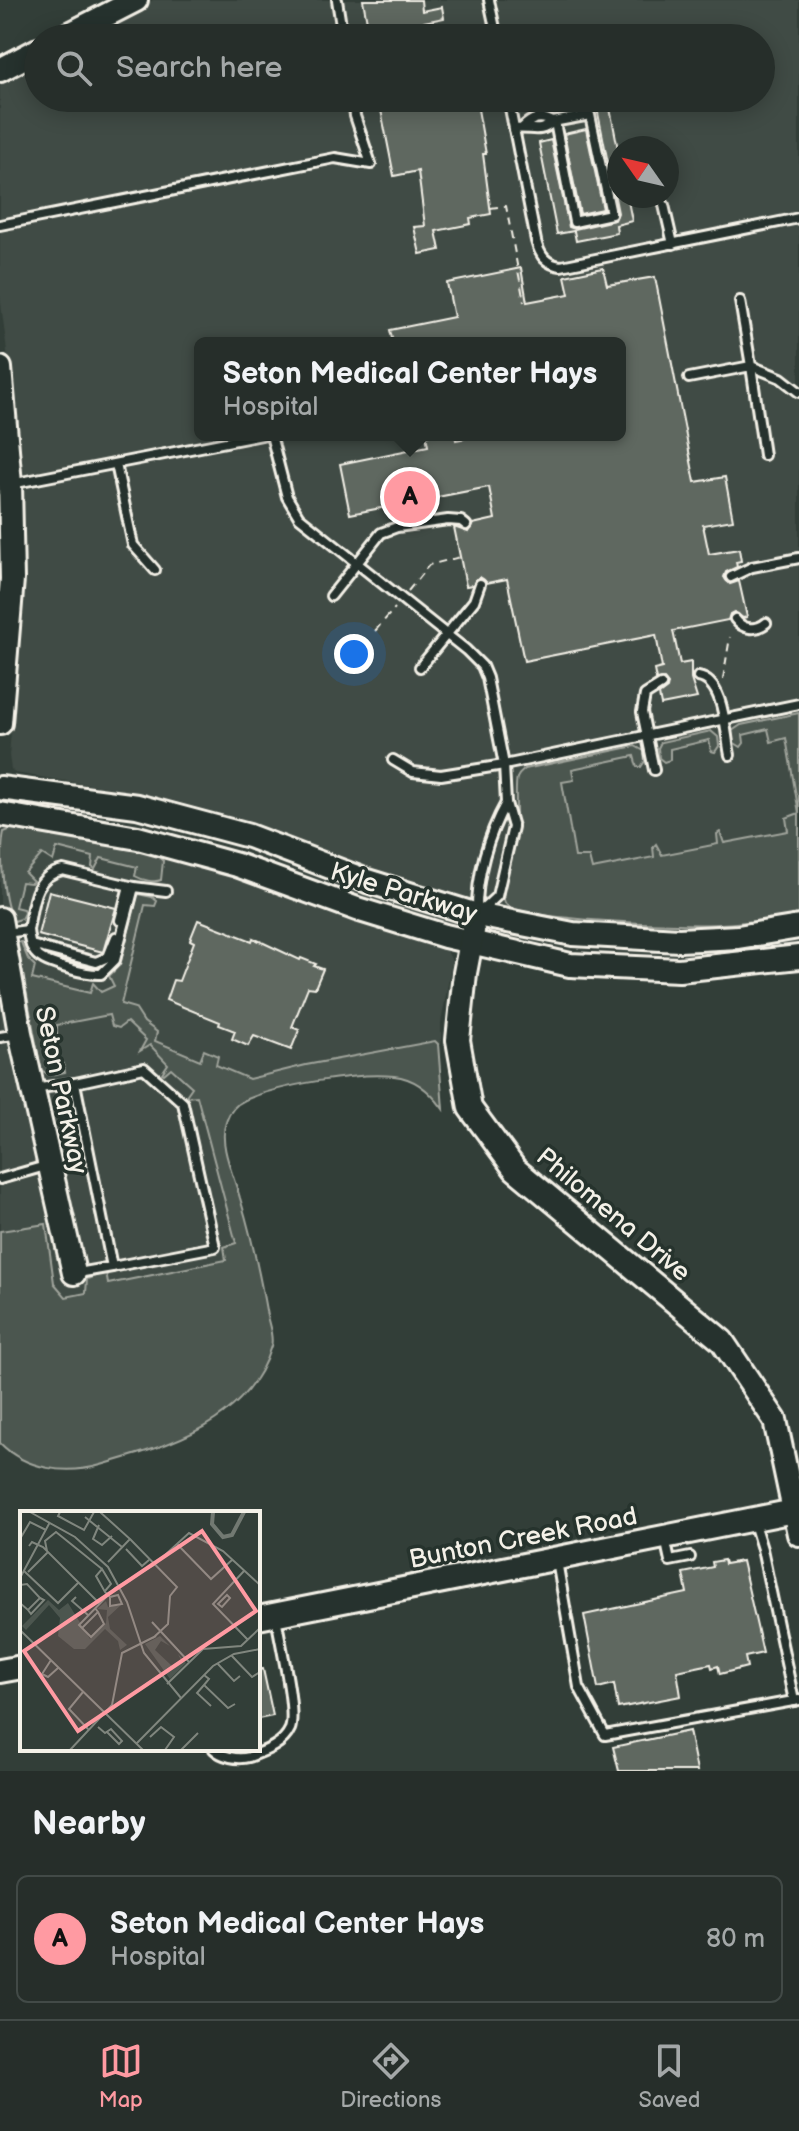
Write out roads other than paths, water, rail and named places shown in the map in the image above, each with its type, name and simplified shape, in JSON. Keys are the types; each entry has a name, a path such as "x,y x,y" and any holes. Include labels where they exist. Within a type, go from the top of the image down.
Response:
{"street":[{"path":"89,24 136,0"},
{"path":"0,70 24,57"},
{"path":"0,368 12,579 0,723"},
{"name":"Kyle Parkway","path":"0,788 137,806 249,836 367,881 477,915 573,934 664,939 738,937 799,927"},
{"name":"Kyle Parkway","path":"0,814 94,829 176,848 237,865 357,909 470,943 570,965 679,970 799,957"},
{"name":"Philomena Drive","path":"477,915 470,943 458,1040 470,1108 515,1169 722,1341 775,1420 797,1519"},
{"name":"Seton Parkway","path":"1,929 10,1035 32,1089 74,1273"},
{"name":"Bunton Creek Road","path":"267,1616 753,1519 797,1519"},
{"path":"0,1671 20,1667"}],"lane":[{"path":"337,0 341,24"},
{"path":"489,0 494,24"},
{"path":"0,225 335,158 371,164 355,112"},
{"path":"513,112 518,128 536,241 545,260 561,266 799,218"},
{"path":"518,128 533,132 546,129 554,122 590,115 611,214 574,222 554,122"},
{"path":"665,208 673,244"},
{"path":"740,301 764,455"},
{"path":"689,378 751,366 781,378 799,392"},
{"path":"5,484 232,441"},
{"path":"272,441 292,508 482,666 490,690 504,765 506,803 513,827 497,896 477,915"},
{"path":"116,464 133,545 155,570"},
{"path":"331,596 376,538 388,530 448,520 461,521 466,525"},
{"path":"731,577 738,571 799,558"},
{"path":"420,667 474,601 480,584"},
{"path":"735,619 751,629 766,623"},
{"path":"698,677 706,678 716,688 730,755"},
{"path":"654,770 642,712 643,701 650,691 661,685"},
{"path":"393,760 413,772 429,775 504,765 799,704"},
{"path":"477,915 476,890 496,821 506,803"},
{"path":"132,886 115,960 101,974 91,974 42,959 30,944 28,930 36,890 43,879 53,872 63,870 166,891"},
{"path":"1,929 28,930"},
{"path":"32,1089 144,1068 183,1103 215,1247 74,1273"},
{"path":"75,1083 112,1267"},
{"path":"3,1176 49,1165"},
{"path":"557,1560 579,1687 605,1735 797,1700 753,1519"},
{"path":"665,1537 670,1561 690,1557"},
{"path":"216,1751 220,1755 243,1759 272,1749 290,1729 291,1710 267,1616"}],"place":[{"name":"Seton Medical Center Hays","path":"410,497"}]}
